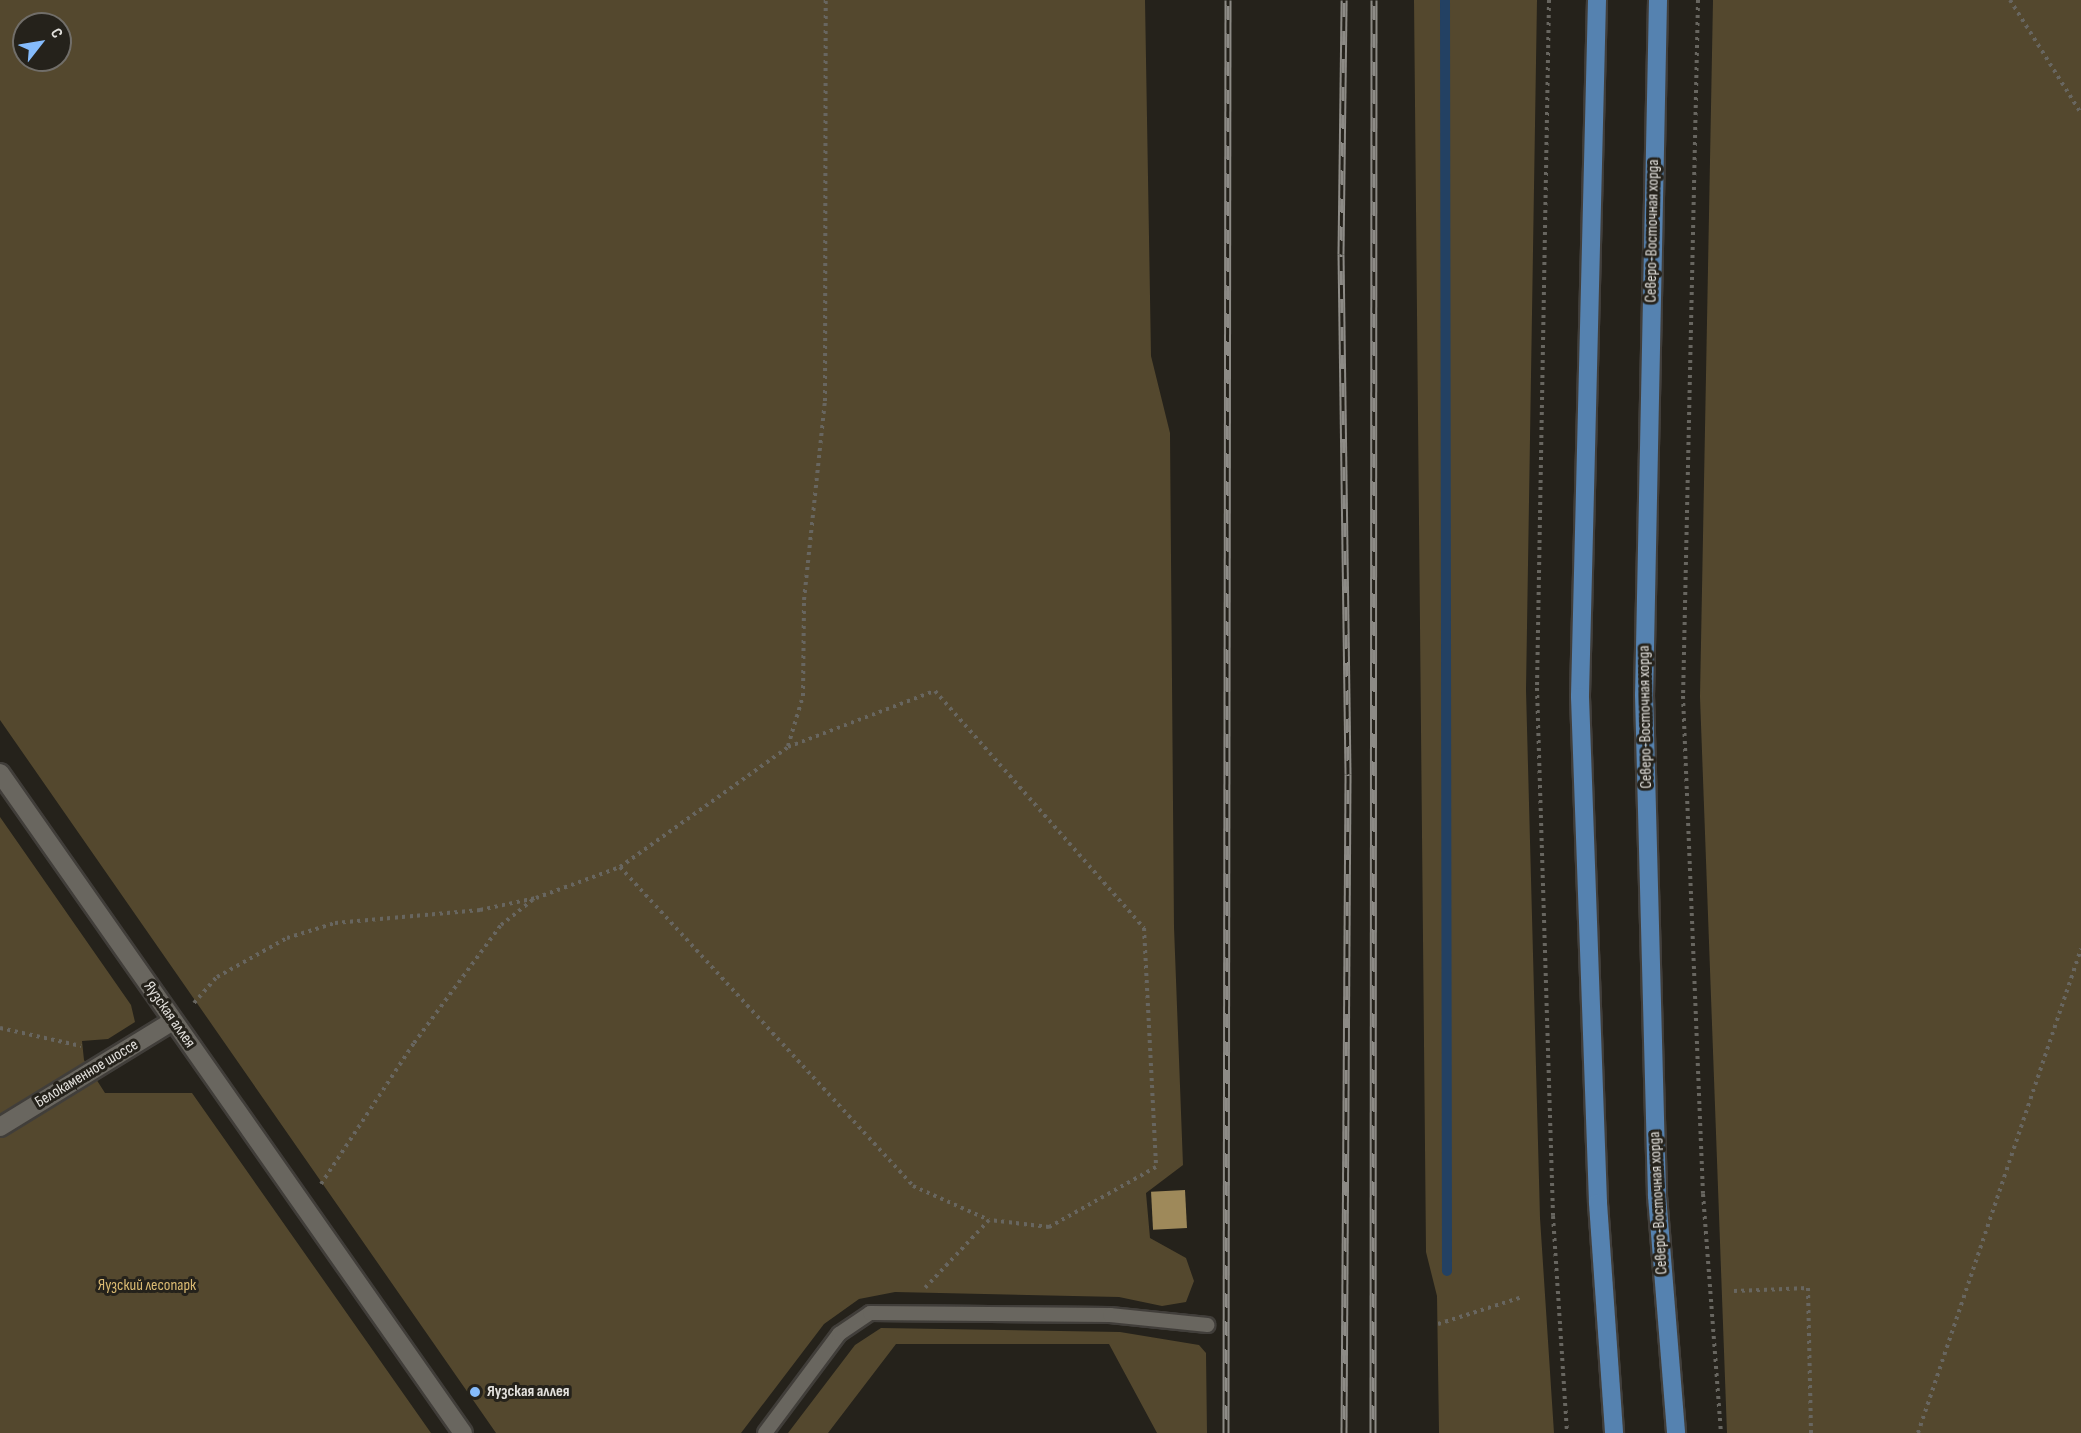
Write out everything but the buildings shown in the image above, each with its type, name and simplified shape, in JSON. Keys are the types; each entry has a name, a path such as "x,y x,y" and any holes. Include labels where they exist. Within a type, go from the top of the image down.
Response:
{"main road":[{"path":"1597,0 1580,697 1598,1203 1614,1433"},
{"name":"Северо-Восточная хорда","path":"1658,0 1644,695 1657,1196 1676,1433"}],"street":[{"name":"Яузская аллея","path":"0,773 463,1433"},
{"name":"Белокаменное шоссе","path":"0,1127 174,1021"}],"lane":[{"path":"765,1433 839,1334 870,1313 1110,1315 1207,1325"}],"path":[{"path":"788,747 803,696 804,600 825,401 826,0"},
{"path":"1549,0 1537,688 1553,1216 1567,1433"},
{"path":"1698,0 1683,696 1703,1194 1721,1433"},
{"path":"2010,0 2081,113"},
{"path":"174,1021 217,977 287,938 335,923 480,910 536,898 620,867 788,747 935,690 1144,928 1156,1167 1049,1227 989,1220 913,1186 620,867"},
{"path":"302,1203 314,1194 414,1042 501,925 536,898"},
{"path":"1918,1433 2081,950"},
{"path":"0,1028 118,1055"},
{"path":"901,1314 989,1220"},
{"path":"1734,1292 1808,1288 1811,1433"},
{"path":"1438,1324 1522,1297"}],"green space":[{"path":"0,0 1145,0 1151,356 1170,433 1174,927 1183,1165 1146,1193 1150,1238 1186,1258 1194,1281 1186,1302 1162,1306 1119,1297 895,1292 859,1299 824,1324 741,1433 496,1433 0,720"},
{"path":"1414,0 1537,0 1526,690 1540,1218 1554,1433 1439,1433 1437,1296 1426,1252"},
{"path":"1713,0 2081,0 2081,1433 1727,1433 1700,697"},
{"name":"Яузский лесопарк","path":"0,817 131,1005 135,1022 108,1039 82,1041 84,1060 105,1093 192,1093 431,1433 0,1433"},
{"path":"881,1328 1120,1332 1199,1345 1206,1353 1207,1433 1157,1433 1109,1344 896,1344 828,1433 788,1433 855,1345"}],"waterway":[{"path":"1445,0 1447,1271"}],"railway":[{"path":"1226,1433 1228,0"},
{"path":"1344,0 1341,254 1348,774 1344,1433"},
{"path":"1373,1433 1374,0"}],"place":[{"name":"Яузская аллея","path":"475,1392"}]}
